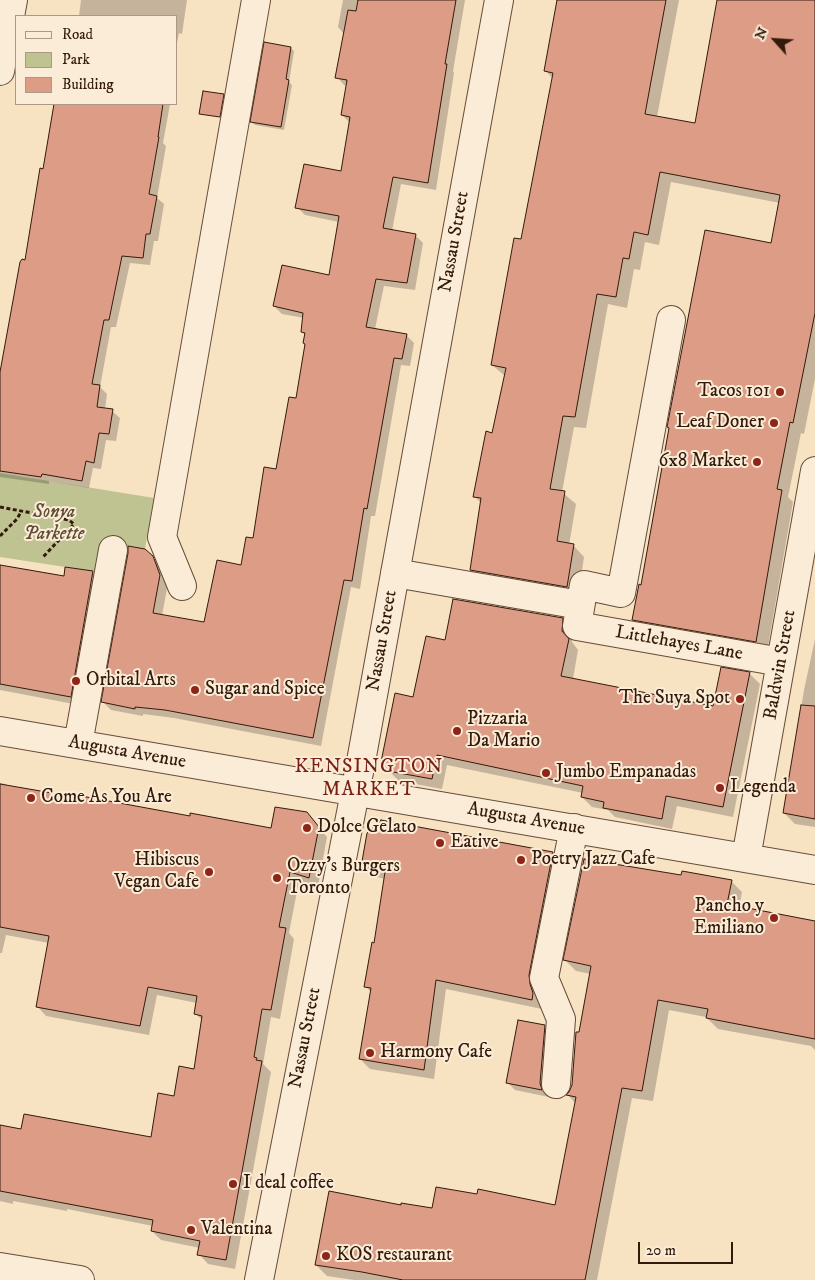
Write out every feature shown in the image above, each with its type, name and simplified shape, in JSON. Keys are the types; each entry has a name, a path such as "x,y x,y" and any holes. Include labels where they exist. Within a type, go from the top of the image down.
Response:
{"street":[{"path":"0,71 13,0"},
{"path":"182,586 162,537 256,0"},
{"name":"Nassau Street","path":"259,1280 354,792 499,0"},
{"path":"579,616 584,585 621,592 671,320"},
{"name":"Baldwin Street","path":"746,858 815,471"},
{"path":"78,744 113,550"},
{"name":"Littlehayes Lane","path":"395,573 781,662"},
{"name":"Augusta Avenue","path":"0,732 815,870"},
{"path":"556,1084 561,1019 544,978 574,828"},
{"path":"0,1267 80,1280"}],"path":[{"path":"0,507 69,520 74,524 43,557"},
{"path":"0,536 17,520 21,512"}],"green space":[{"name":"Sonya Parkette","path":"0,473 154,498 145,549 121,545 98,572 0,557"}],"building":[{"path":"358,0 456,0 428,183 393,177 383,228 416,234 407,283 376,279 366,327 407,334 402,359 394,358 367,509 364,508 352,581 344,580 313,738 165,710 135,707 135,709 101,702 128,546 145,549 153,556 160,575 153,613 204,622 217,560 241,565 246,537 253,538 264,467 276,469 289,397 296,398 305,344 303,343 305,333 301,332 303,313 273,306 282,265 329,275 339,216 295,208 304,164 341,171 350,117 341,115 347,80 335,78 348,10 356,11"},
{"path":"557,0 666,0 645,114 695,123 717,0 815,0 815,313 793,423 790,422 777,489 782,490 756,642 632,620 639,584 641,585 669,428 667,427 705,230 771,243 780,195 660,172 648,235 634,232 629,259 623,258 616,297 597,294 575,417 563,416 550,489 565,491 557,541 574,544 567,587 470,570 481,498 473,497 486,431 492,433 506,368 491,365 514,238 521,239 553,73 544,71"},
{"path":"264,42 291,47 286,79 289,80 281,127 250,122"},
{"path":"203,91 224,94 220,117 199,114"},
{"path":"54,105 163,105 149,194 157,196 150,234 146,234 143,258 122,256 109,320 104,320 92,384 100,385 97,407 113,409 109,434 99,433 94,463 86,461 82,481 42,474 41,477 0,471 0,372 20,262 22,259 25,260 40,168 43,169"},
{"path":"0,565 64,576 65,567 93,571 71,697 0,684"},
{"path":"453,599 563,618 562,631 569,639 561,676 713,706 721,667 750,672 723,807 666,796 662,819 603,808 604,802 581,797 583,786 437,755 432,779 388,771 381,762 395,693 413,697 426,636 445,640"},
{"path":"801,705 815,706 815,819 783,813"},
{"path":"0,784 75,797 76,795 190,816 190,813 271,828 275,807 307,812 319,827 309,878 290,872 279,927 286,928 271,1010 262,1009 254,1057 257,1058 256,1060 262,1061 226,1260 197,1255 200,1241 151,1231 153,1220 0,1191 0,1125 21,1129 24,1114 151,1137 158,1093 174,1096 179,1066 194,1069 202,1016 194,1014 197,996 148,987 140,1026 36,1007 49,936 0,927"},
{"path":"381,820 553,852 529,975 533,993 532,1000 436,980 424,1070 359,1059 371,988 364,987 372,942 374,943 385,872 361,867 367,833"},
{"path":"584,859 681,875 682,871 732,880 727,904 815,921 815,1039 706,1018 708,1009 658,1000 642,1091 622,1088 585,1280 403,1280 315,1265 329,1191 401,1205 401,1203 432,1208 436,1187 477,1194 478,1189 555,1205 576,1097 566,1095 572,1085 576,1032 579,1032 591,966 563,960"},
{"path":"518,1020 545,1025 540,1083 542,1090 506,1083"}],"place":[{"name":"Tacos 101","path":"780,392"},
{"name":"Leaf Doner","path":"774,423"},
{"name":"6x8 Market","path":"757,462"},
{"name":"Orbital Arts","path":"76,681"},
{"name":"Sugar and Spice","path":"195,690"},
{"name":"The Suya Spot","path":"740,699"},
{"name":"Pizzaria Da Mario","path":"457,731"},
{"name":"Jumbo Empanadas","path":"546,773"},
{"name":"Legenda","path":"720,788"},
{"name":"Come As You Are","path":"31,798"},
{"name":"Dolce Gelato","path":"307,828"},
{"name":"Eative","path":"440,843"},
{"name":"Poetry Jazz Cafe","path":"521,860"},
{"name":"Hibiscus Vegan Cafe","path":"209,872"},
{"name":"Ozzy's Burgers Toronto","path":"277,878"},
{"name":"Pancho y Emiliano","path":"774,918"},
{"name":"Harmony Cafe","path":"370,1053"},
{"name":"I deal coffee","path":"233,1184"},
{"name":"Valentina","path":"191,1230"},
{"name":"KOS restaurant","path":"326,1256"}],"district":[{"name":"KENSINGTON MARKET","path":"369,780"}]}
